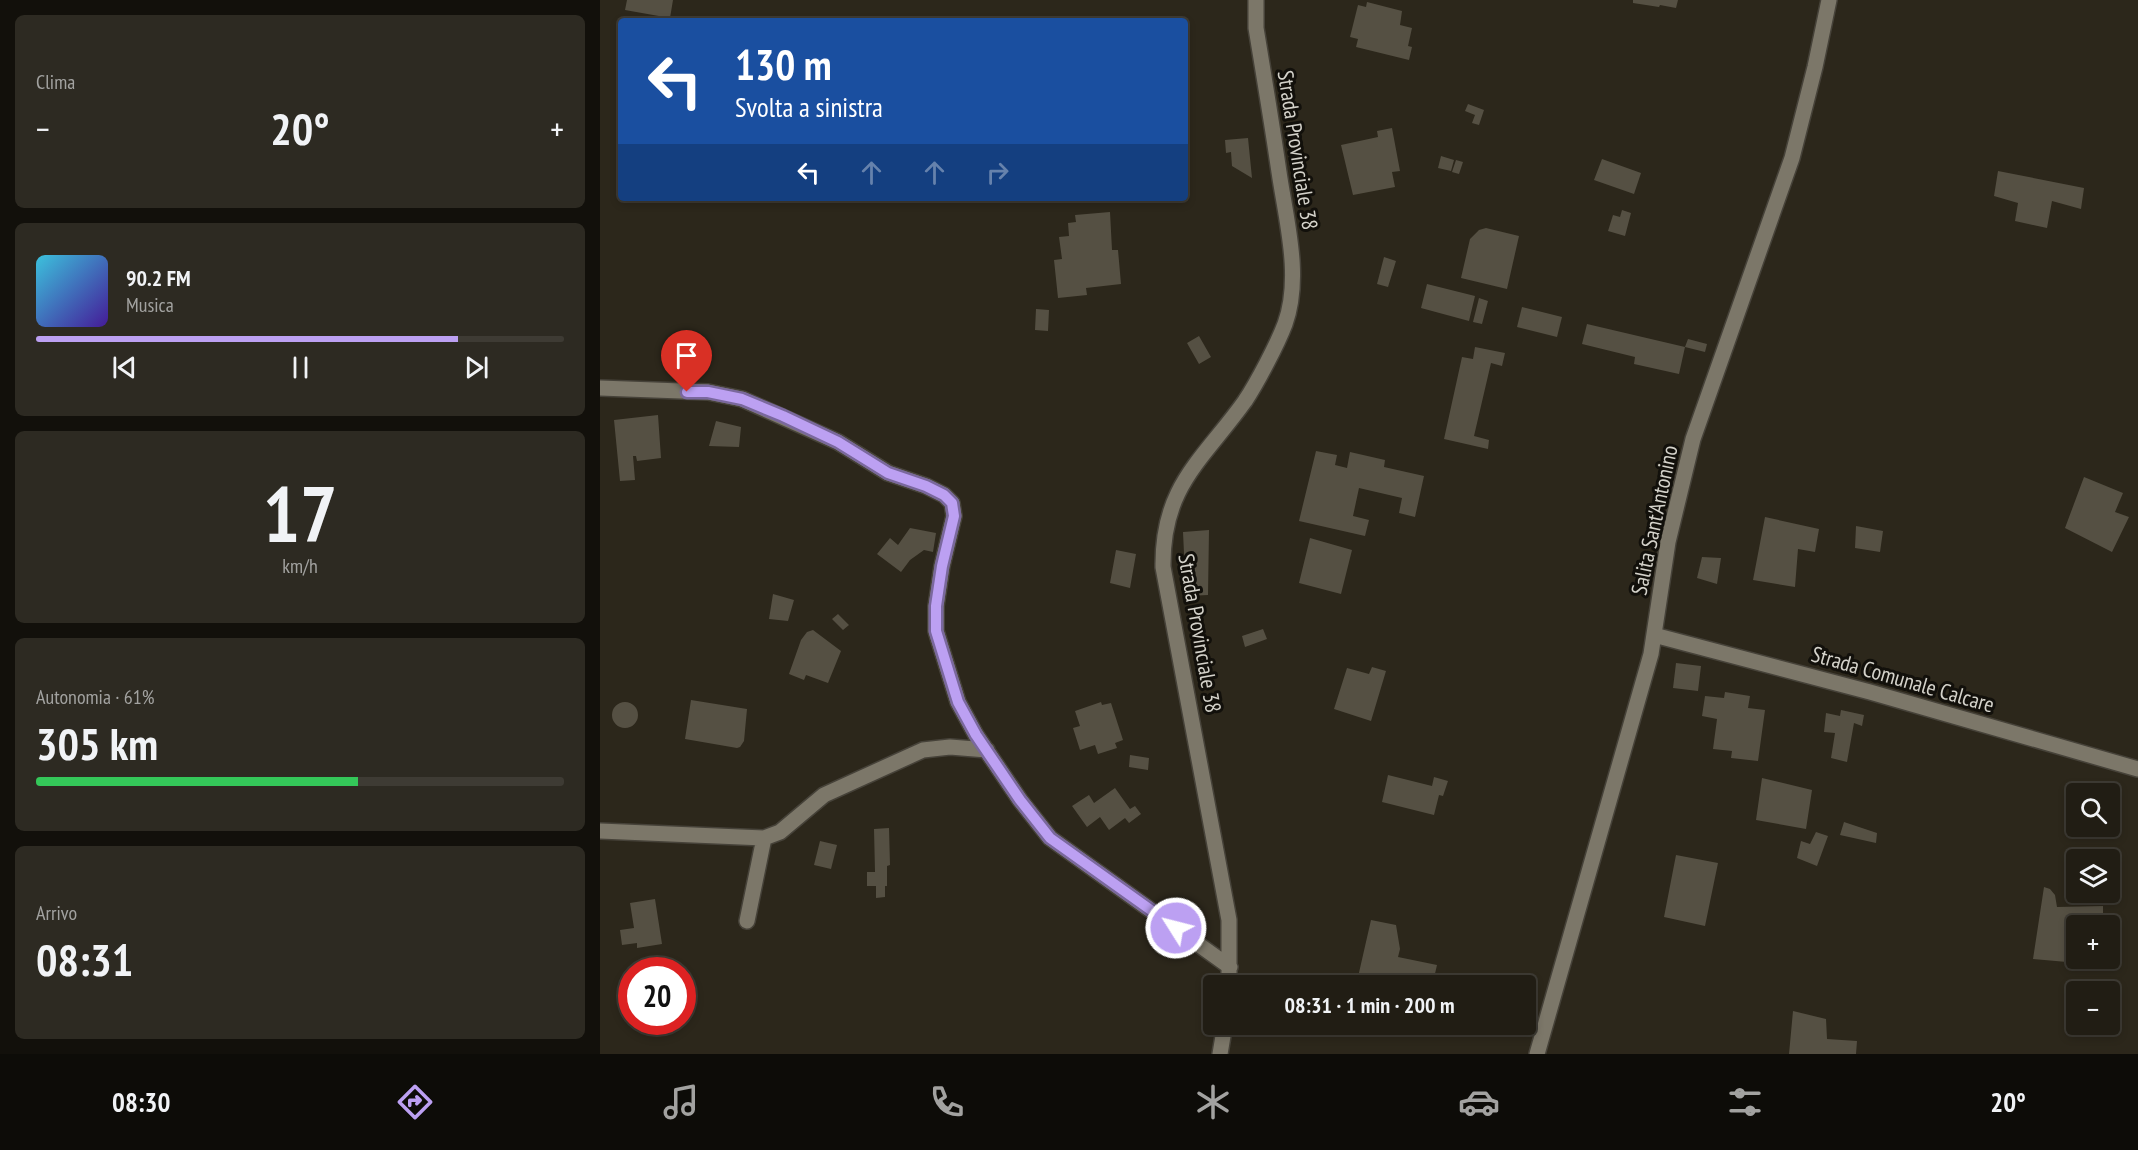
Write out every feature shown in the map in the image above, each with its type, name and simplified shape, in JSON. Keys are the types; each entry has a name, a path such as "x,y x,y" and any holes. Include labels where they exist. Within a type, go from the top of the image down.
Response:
{"street":[{"name":"Strada Provinciale 38","path":"1230,975 1229,920 1163,567 1162,543 1170,507 1185,477 1246,399 1285,324 1293,290 1290,244 1256,28 1256,0"},
{"name":"Salita Sant'Antonino","path":"1537,1054 1651,654 1668,542 1693,439 1792,158 1829,0"},
{"path":"600,388 708,392 742,399 838,442 888,473 944,495 952,503 954,516 942,566 936,606 936,631 958,702 987,750 1020,800 1050,838 1230,967"},
{"name":"Strada Comunale Calcare","path":"1654,635 1870,692 2138,769"},
{"path":"600,831 764,838 780,832 824,795 923,750 950,747 987,750"},
{"path":"747,921 764,838"},
{"path":"1220,1054 1223,1035"}],"building":[{"path":"627,0 673,0 670,18 625,10"},
{"path":"1633,0 1678,0 1676,8 1633,3"},
{"path":"1367,2 1402,11 1400,25 1412,28 1408,46 1412,47 1409,60 1356,47 1358,39 1350,37 1358,5 1366,7"},
{"path":"1468,104 1484,110 1479,125 1472,123 1475,115 1465,111"},
{"path":"1392,128 1400,171 1392,172 1395,187 1353,195 1341,145 1378,137 1377,131"},
{"path":"1248,138 1252,178 1232,166 1231,152 1226,153 1225,140"},
{"path":"1441,156 1454,160 1451,171 1438,168"},
{"path":"1602,159 1641,173 1634,194 1594,180"},
{"path":"1456,160 1463,162 1459,174 1452,172"},
{"path":"1998,171 2084,188 2081,209 2052,201 2047,228 2015,221 2018,203 1994,196"},
{"path":"1622,210 1631,213 1625,236 1608,231 1613,215 1620,217"},
{"path":"1110,212 1112,250 1118,250 1121,284 1086,288 1087,295 1058,298 1054,260 1062,259 1059,237 1069,236 1068,223 1076,222 1075,215"},
{"path":"1486,228 1519,236 1507,289 1461,278 1470,239 1479,230"},
{"path":"1384,257 1396,261 1388,287 1377,284"},
{"path":"1427,284 1475,296 1469,321 1421,308"},
{"path":"1479,298 1488,301 1482,324 1473,322"},
{"path":"1522,307 1562,317 1557,337 1517,327"},
{"path":"1036,309 1049,310 1048,331 1035,330"},
{"path":"1587,324 1685,347 1679,374 1634,364 1635,357 1582,344"},
{"path":"1199,336 1211,357 1199,364 1187,343"},
{"path":"1688,339 1707,344 1705,352 1685,347"},
{"path":"1475,347 1505,353 1502,366 1491,363 1474,436 1489,440 1488,449 1444,439 1462,357 1473,359"},
{"path":"658,415 661,458 637,461 636,456 633,456 635,480 620,481 614,420"},
{"path":"716,421 741,427 739,447 709,446"},
{"path":"1316,451 1337,455 1335,465 1347,468 1350,452 1385,460 1384,467 1424,476 1415,517 1399,513 1402,498 1359,488 1353,516 1369,520 1365,536 1299,521"},
{"path":"2084,477 2123,493 2115,512 2129,517 2112,552 2065,528"},
{"path":"1765,517 1819,529 1815,552 1798,549 1795,587 1753,580"},
{"path":"1856,526 1883,531 1880,552 1855,548"},
{"path":"910,528 936,533 933,552 924,550 910,560 901,572 877,554 890,538 898,545"},
{"path":"1209,530 1208,595 1186,596 1183,532"},
{"path":"1310,538 1352,550 1341,594 1299,583"},
{"path":"1116,550 1136,554 1130,588 1110,583"},
{"path":"1702,557 1721,558 1717,584 1697,578"},
{"path":"773,594 794,600 788,621 769,619"},
{"path":"838,614 849,625 843,630 832,619"},
{"path":"1263,629 1267,639 1245,647 1242,636"},
{"path":"813,630 841,651 828,683 806,675 804,680 789,674 801,640 807,632"},
{"path":"1676,663 1701,666 1698,691 1673,688"},
{"path":"1372,667 1386,671 1371,721 1334,709 1347,668 1369,674"},
{"path":"1725,692 1750,696 1748,708 1765,710 1758,761 1731,758 1732,751 1713,749 1717,719 1702,716 1705,696 1724,698"},
{"path":"691,700 747,709 744,741 740,747 685,739"},
{"path":"625,702 634,706 638,715 634,724 625,728 616,724 612,715 616,706"},
{"path":"1101,702 1102,705 1111,703 1123,740 1115,743 1117,748 1098,754 1095,745 1080,750 1073,728 1080,726 1075,711"},
{"path":"1841,710 1864,715 1862,726 1854,723 1847,762 1831,758 1835,733 1824,732 1826,713 1840,716"},
{"path":"1130,755 1149,758 1148,770 1129,767"},
{"path":"1388,775 1432,786 1434,777 1448,781 1443,796 1439,795 1434,815 1382,802"},
{"path":"1762,778 1812,790 1806,829 1756,820"},
{"path":"1115,788 1130,809 1135,806 1141,814 1129,823 1125,818 1109,830 1100,817 1087,827 1072,806 1089,795 1094,803"},
{"path":"1844,822 1877,833 1876,843 1840,835"},
{"path":"889,828 890,865 887,866 885,897 876,898 876,886 867,886 867,872 875,872 874,829"},
{"path":"1816,832 1828,836 1817,866 1797,858 1801,841 1810,844"},
{"path":"820,841 837,845 831,869 814,865"},
{"path":"1676,855 1718,863 1705,926 1664,917"},
{"path":"2044,887 2050,889 2055,895 2057,907 2103,906 2103,915 2066,915 2066,962 2033,959"},
{"path":"655,899 662,944 637,948 637,943 622,945 620,930 634,928 630,903"},
{"path":"1371,920 1396,925 1400,949 1398,957 1437,965 1435,975 1358,975"},
{"path":"1793,1011 1826,1019 1827,1039 1857,1041 1856,1054 1789,1054"}],"route":[{"path":"687,392 708,392 742,399 783,416 838,442 888,473 944,495 952,503 954,516 942,566 936,606 936,631 958,702 976,735 1020,800 1050,838 1176,928"}]}
